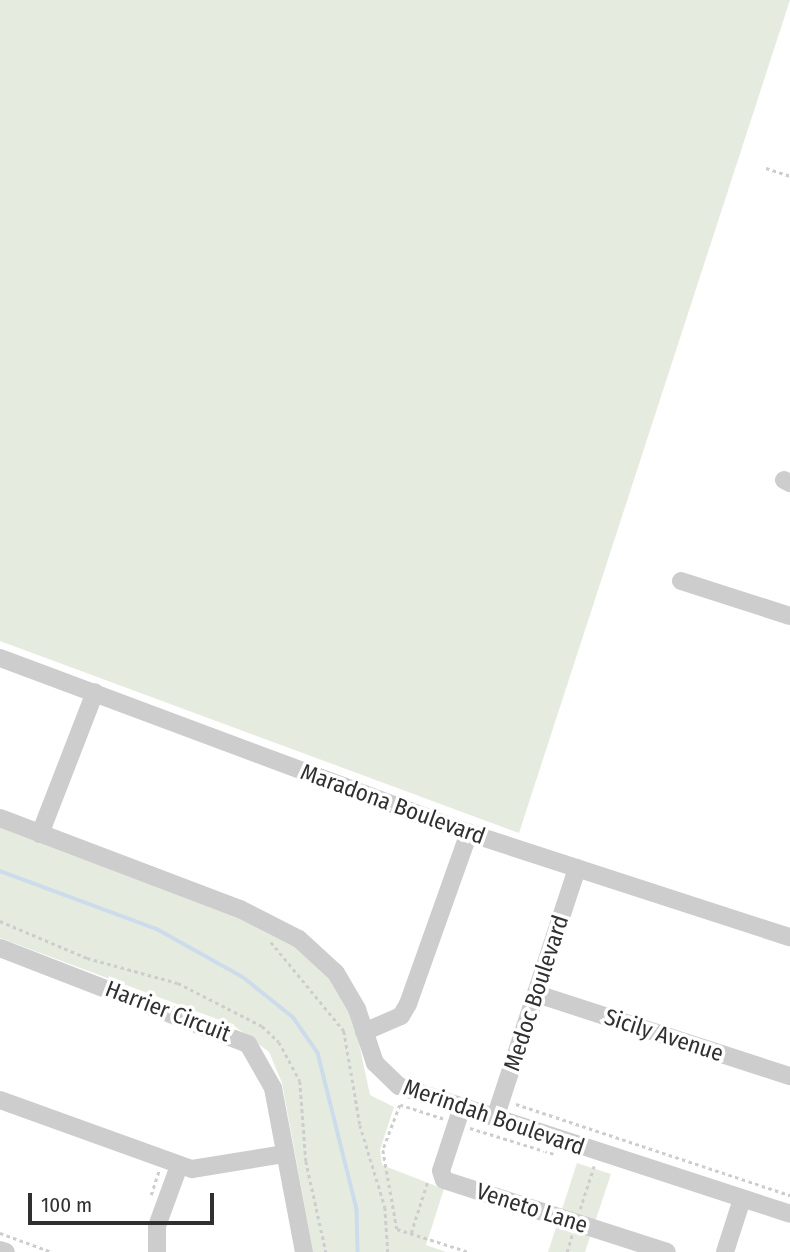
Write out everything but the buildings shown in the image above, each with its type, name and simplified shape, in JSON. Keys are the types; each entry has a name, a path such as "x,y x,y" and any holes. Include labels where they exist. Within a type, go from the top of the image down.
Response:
{"street":[{"path":"681,581 790,616"},
{"name":"Maradona Boulevard","path":"0,658 470,833 790,937"},
{"path":"40,834 95,692"},
{"name":"Merindah Boulevard","path":"0,818 240,909 299,939 336,973 388,1079 462,1107 790,1214"},
{"path":"364,1032 401,1016 408,1004 470,833"},
{"name":"Medoc Boulevard","path":"495,1118 576,868"},
{"name":"Harrier Circuit","path":"0,948 248,1044 268,1071 304,1252"},
{"name":"Sicily Avenue","path":"537,994 790,1076"},
{"path":"0,1100 178,1166 203,1170 285,1154"},
{"path":"441,1173 462,1107"},
{"path":"158,1252 157,1226 178,1166"},
{"name":"Veneto Lane","path":"441,1173 444,1180 667,1252"},
{"path":"724,1252 742,1199"},
{"path":"0,1250 6,1252"}],"path":[{"path":"766,168 790,176"},
{"path":"263,934 344,1031 360,1125 385,1207 388,1252"},
{"path":"520,1093 516,1106 790,1195"},
{"path":"447,1120 400,1105 383,1150 397,1229 469,1252"},
{"path":"411,1233 430,1174 441,1173"},
{"path":"0,1233 52,1252"}],"shaded area":[{"path":"0,0 790,0 519,833 0,641"},
{"path":"0,826 264,924 313,957 343,996 356,1029 370,1095 394,1107 380,1150 382,1165 444,1189 426,1245 446,1252 313,1252 282,1083 269,1052 233,1025 0,938"},
{"path":"577,1163 611,1174 585,1252 548,1252"}],"waterway":[{"path":"0,871 157,929 243,977 293,1017 318,1053 357,1210 358,1252"}]}
